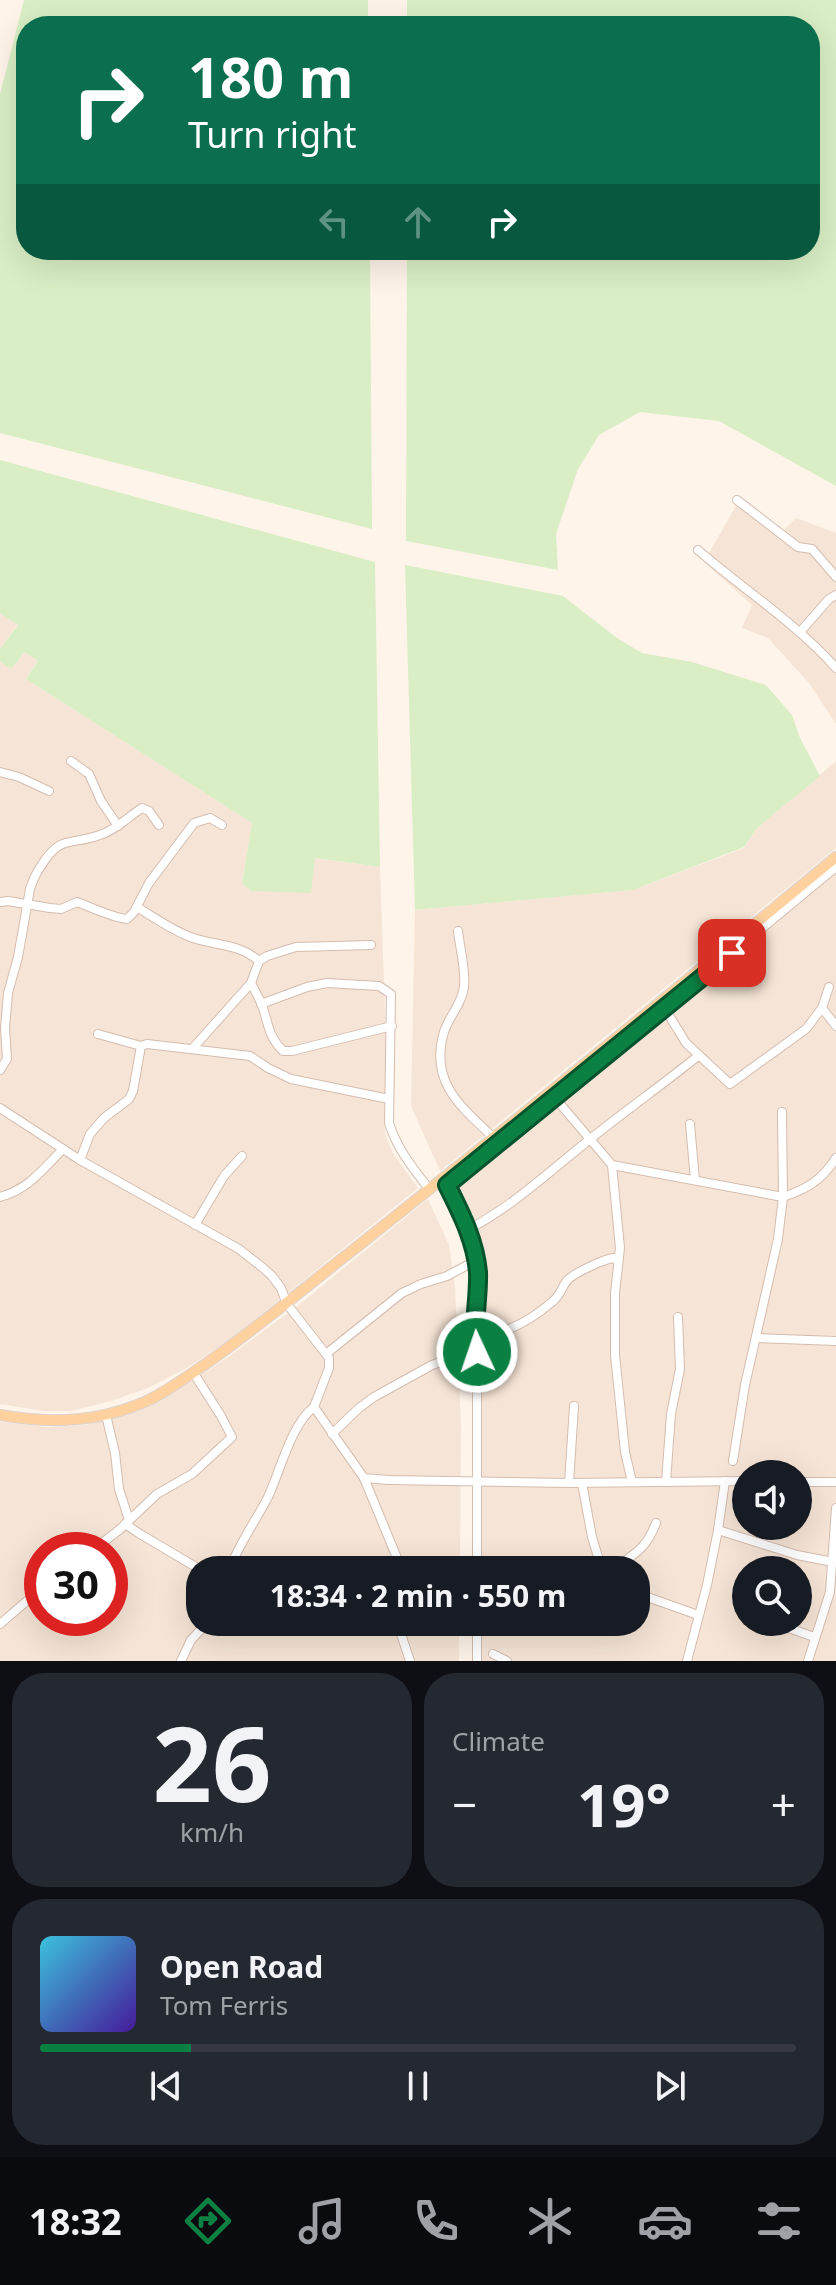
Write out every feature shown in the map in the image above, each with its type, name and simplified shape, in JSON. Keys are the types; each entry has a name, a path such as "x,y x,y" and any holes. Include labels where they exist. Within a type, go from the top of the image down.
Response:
{"main road":[{"path":"0,1415 26,1420 58,1420 106,1415 144,1402 193,1372 287,1304 623,1034 836,857"}],"street":[{"path":"737,500 798,547 812,549 836,577"},
{"path":"698,550 800,632 836,668"},
{"path":"800,632 836,595"},
{"path":"71,761 89,774 101,801 118,826"},
{"path":"0,772 49,791"},
{"path":"0,1070 7,1059 5,1028 8,993 32,880 53,847 99,835 118,826 142,808 149,811 159,825"},
{"path":"0,902 61,909 77,902 127,919 149,883 194,823 210,818 222,825"},
{"path":"477,1556 477,1352 474,1336 478,1272 469,1229 447,1185 836,867"},
{"path":"137,907 184,934 246,950 259,961"},
{"path":"458,931 465,984 462,998 444,1031 441,1067 446,1086 461,1108 493,1137"},
{"path":"193,1048 251,983 259,961 267,956 296,947 371,945"},
{"path":"251,983 269,1033 283,1051 392,1026"},
{"path":"261,1004 327,983 379,986 391,994 389,1123 394,1139 429,1189"},
{"path":"665,1009 686,1043 730,1084 806,1029 822,1008 829,987"},
{"path":"822,1008 836,1026"},
{"path":"98,1034 141,1046 193,1048 250,1056 291,1079 389,1099"},
{"path":"80,1160 90,1134 104,1118 129,1099 141,1046"},
{"path":"469,1229 524,1194 589,1139 698,1056"},
{"path":"555,1098 612,1165 620,1248 615,1293 615,1355 623,1440 632,1482"},
{"path":"0,1108 80,1160 239,1249 262,1267 281,1288 287,1304 329,1358 329,1368 314,1407 298,1427 276,1480 234,1556"},
{"path":"733,1460 745,1385 778,1239 783,1197 782,1112"},
{"path":"690,1124 695,1180"},
{"path":"0,1197 34,1181 63,1149"},
{"path":"195,1225 224,1176 242,1156"},
{"path":"612,1165 783,1197 805,1190 826,1173 836,1158"},
{"path":"826,1173 836,1180"},
{"path":"332,1434 374,1397 423,1369 452,1358 474,1336 520,1325 553,1302 566,1280 609,1258 615,1258 618,1262"},
{"path":"326,1354 402,1293 447,1276 475,1261"},
{"path":"666,1482 671,1414 680,1369 678,1317"},
{"path":"756,1338 836,1341"},
{"path":"115,1532 157,1494 192,1474 232,1437 193,1372"},
{"path":"569,1483 574,1406"},
{"path":"314,1407 364,1478 396,1556"},
{"path":"106,1415 127,1522 186,1560"},
{"path":"364,1478 569,1483 732,1481"},
{"path":"687,1661 707,1585 725,1481"},
{"path":"812,1482 836,1482"},
{"path":"582,1483 598,1556"},
{"path":"808,1661 830,1592 836,1508"},
{"path":"632,1556 641,1550 656,1523"},
{"path":"718,1530 797,1555 833,1562"},
{"path":"650,1598 698,1615"},
{"path":"0,1624 24,1603"},
{"path":"181,1661 195,1636"},
{"path":"402,1636 410,1661"},
{"path":"477,1636 477,1661"},
{"path":"493,1654 507,1661"}],"shaded area":[{"path":"737,504 784,530 796,518 836,533 836,724 809,683 768,638 742,628 752,605 704,562"},
{"path":"0,613 18,624 0,649"},
{"path":"25,652 38,660 26,679 252,823 242,882 314,858 380,867 386,1042 384,1123 394,1155 418,1188 231,1339 188,1367 148,1388 71,1411 44,1411 0,1404 0,662 11,669"},
{"path":"836,761 836,848 440,1171 411,1106 415,910 633,890 744,848 757,828"},
{"path":"836,867 836,1661 477,1661 477,1636 650,1636 650,1556 477,1556 478,1272 469,1228 447,1185"},
{"path":"428,1199 449,1245 455,1286 461,1427 460,1556 186,1556 186,1636 459,1636 459,1661 0,1661 0,1422 49,1427 113,1419 159,1402 227,1358 300,1304"}],"green space":[{"path":"24,0 368,0 368,16 20,16"},
{"path":"407,0 836,0 836,486 719,421 640,412 599,435 578,469 556,534 558,570 406,541 407,260 820,260 820,16 407,16"},
{"path":"16,31 16,260 370,260 372,529 0,433 0,94"},
{"path":"0,460 375,562 380,867 315,858 311,893 251,891 242,883 252,823 26,679 38,661 25,652 11,669 0,662 0,649 18,625 0,613"},
{"path":"405,565 563,596 617,638 642,653 692,662 766,685 792,715 820,776 757,828 744,847 633,890 415,910"}],"route":[{"path":"477,1352 474,1336 478,1272 469,1229 447,1185 732,953"}]}
